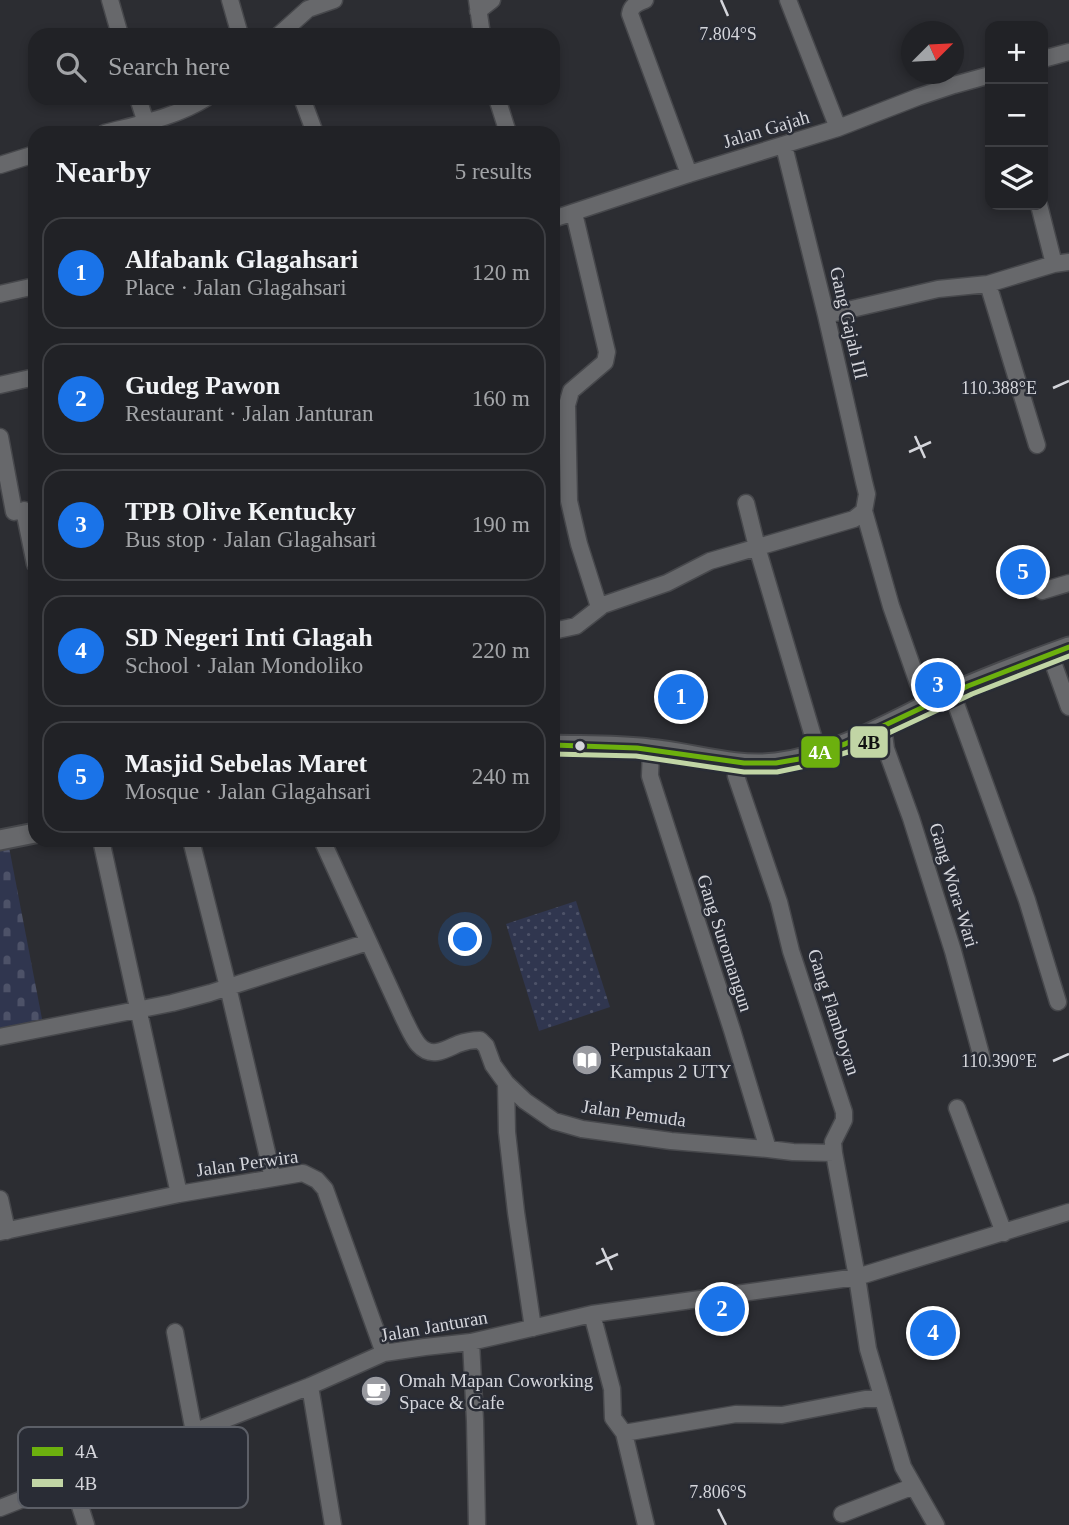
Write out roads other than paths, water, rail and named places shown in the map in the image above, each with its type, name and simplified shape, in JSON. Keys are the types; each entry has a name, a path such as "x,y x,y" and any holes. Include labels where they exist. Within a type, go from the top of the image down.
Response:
{"street":[{"path":"110,0 118,28"},
{"path":"230,0 238,28"},
{"path":"289,28 294,24 299,8 334,0"},
{"path":"481,28 478,6 492,0"},
{"path":"645,0 636,4 630,14 689,174"},
{"path":"788,0 838,128"},
{"path":"1048,58 1069,52"},
{"name":"Jalan Gajah","path":"560,217 784,146 918,97 985,76"},
{"path":"141,105 150,126 194,105"},
{"path":"305,105 312,126"},
{"path":"499,105 506,126"},
{"name":"Gang Gajah III","path":"784,146 867,494 864,511 912,668 918,683 933,703"},
{"path":"0,165 28,156"},
{"path":"826,315 939,289 988,284 1062,263 1041,210"},
{"path":"574,213 607,352 605,362 571,391 567,405 569,501 599,607"},
{"path":"988,284 1037,445"},
{"path":"0,294 28,288"},
{"path":"0,385 28,379"},
{"path":"0,437 28,542"},
{"path":"746,503 818,753"},
{"path":"560,629 576,626 599,607 667,583 710,561 854,519 864,511"},
{"path":"1042,591 1069,583"},
{"path":"560,745 650,749 740,764 779,762 818,753 884,727 952,693 1015,666 1060,651 1069,707"},
{"path":"952,693 1027,900 1058,1002"},
{"name":"Gang Wora-Wari","path":"884,727 886,749 911,817 953,951 982,1058"},
{"name":"Gang Suromangun","path":"650,749 650,776 768,1149"},
{"name":"Gang Flamboyan","path":"740,764 736,776 779,902 844,1112 844,1120 834,1142 834,1153 858,1276 868,1349 903,1467 936,1525"},
{"path":"0,840 28,834"},
{"path":"102,847 179,1194"},
{"path":"193,847 272,1178"},
{"path":"0,1037 172,1003 368,942 325,847"},
{"name":"Jalan Pemuda","path":"368,942 410,1030 422,1048 429,1052 438,1052 466,1041 480,1040 506,1083 525,1101 554,1121 582,1129 671,1141 834,1153"},
{"path":"506,1083 507,1132 533,1328"},
{"path":"957,1108 1004,1233"},
{"name":"Jalan Perwira","path":"4,1232 179,1194 303,1173 317,1180 325,1189 384,1353"},
{"path":"0,1199 4,1232"},
{"name":"Jalan Janturan","path":"206,1427 384,1353 471,1342 592,1314 858,1276 1069,1212"},
{"path":"592,1314 612,1389 613,1418 624,1433 646,1525"},
{"path":"175,1332 193,1427"},
{"path":"471,1342 477,1525"},
{"path":"310,1385 332,1525"},
{"path":"624,1433 736,1414 782,1415 865,1399 883,1399"},
{"path":"842,1514 914,1486"},
{"name":"Jalan Janturan","path":"0,1508 18,1501"},
{"path":"81,1508 86,1525"}],"place":[{"name":"Masjid Sebelas Maret","path":"1023,572"},
{"name":"TPB Olive Kentucky","path":"938,685"},
{"name":"Alfabank Glagahsari","path":"681,697"},
{"name":"Perpustakaan Kampus 2 UTY","path":"587,1060"},
{"name":"Gudeg Pawon","path":"722,1309"},
{"name":"SD Negeri Inti Glagah","path":"933,1333"},
{"name":"Omah Mapan Coworking Space & Cafe","path":"376,1391"}]}
